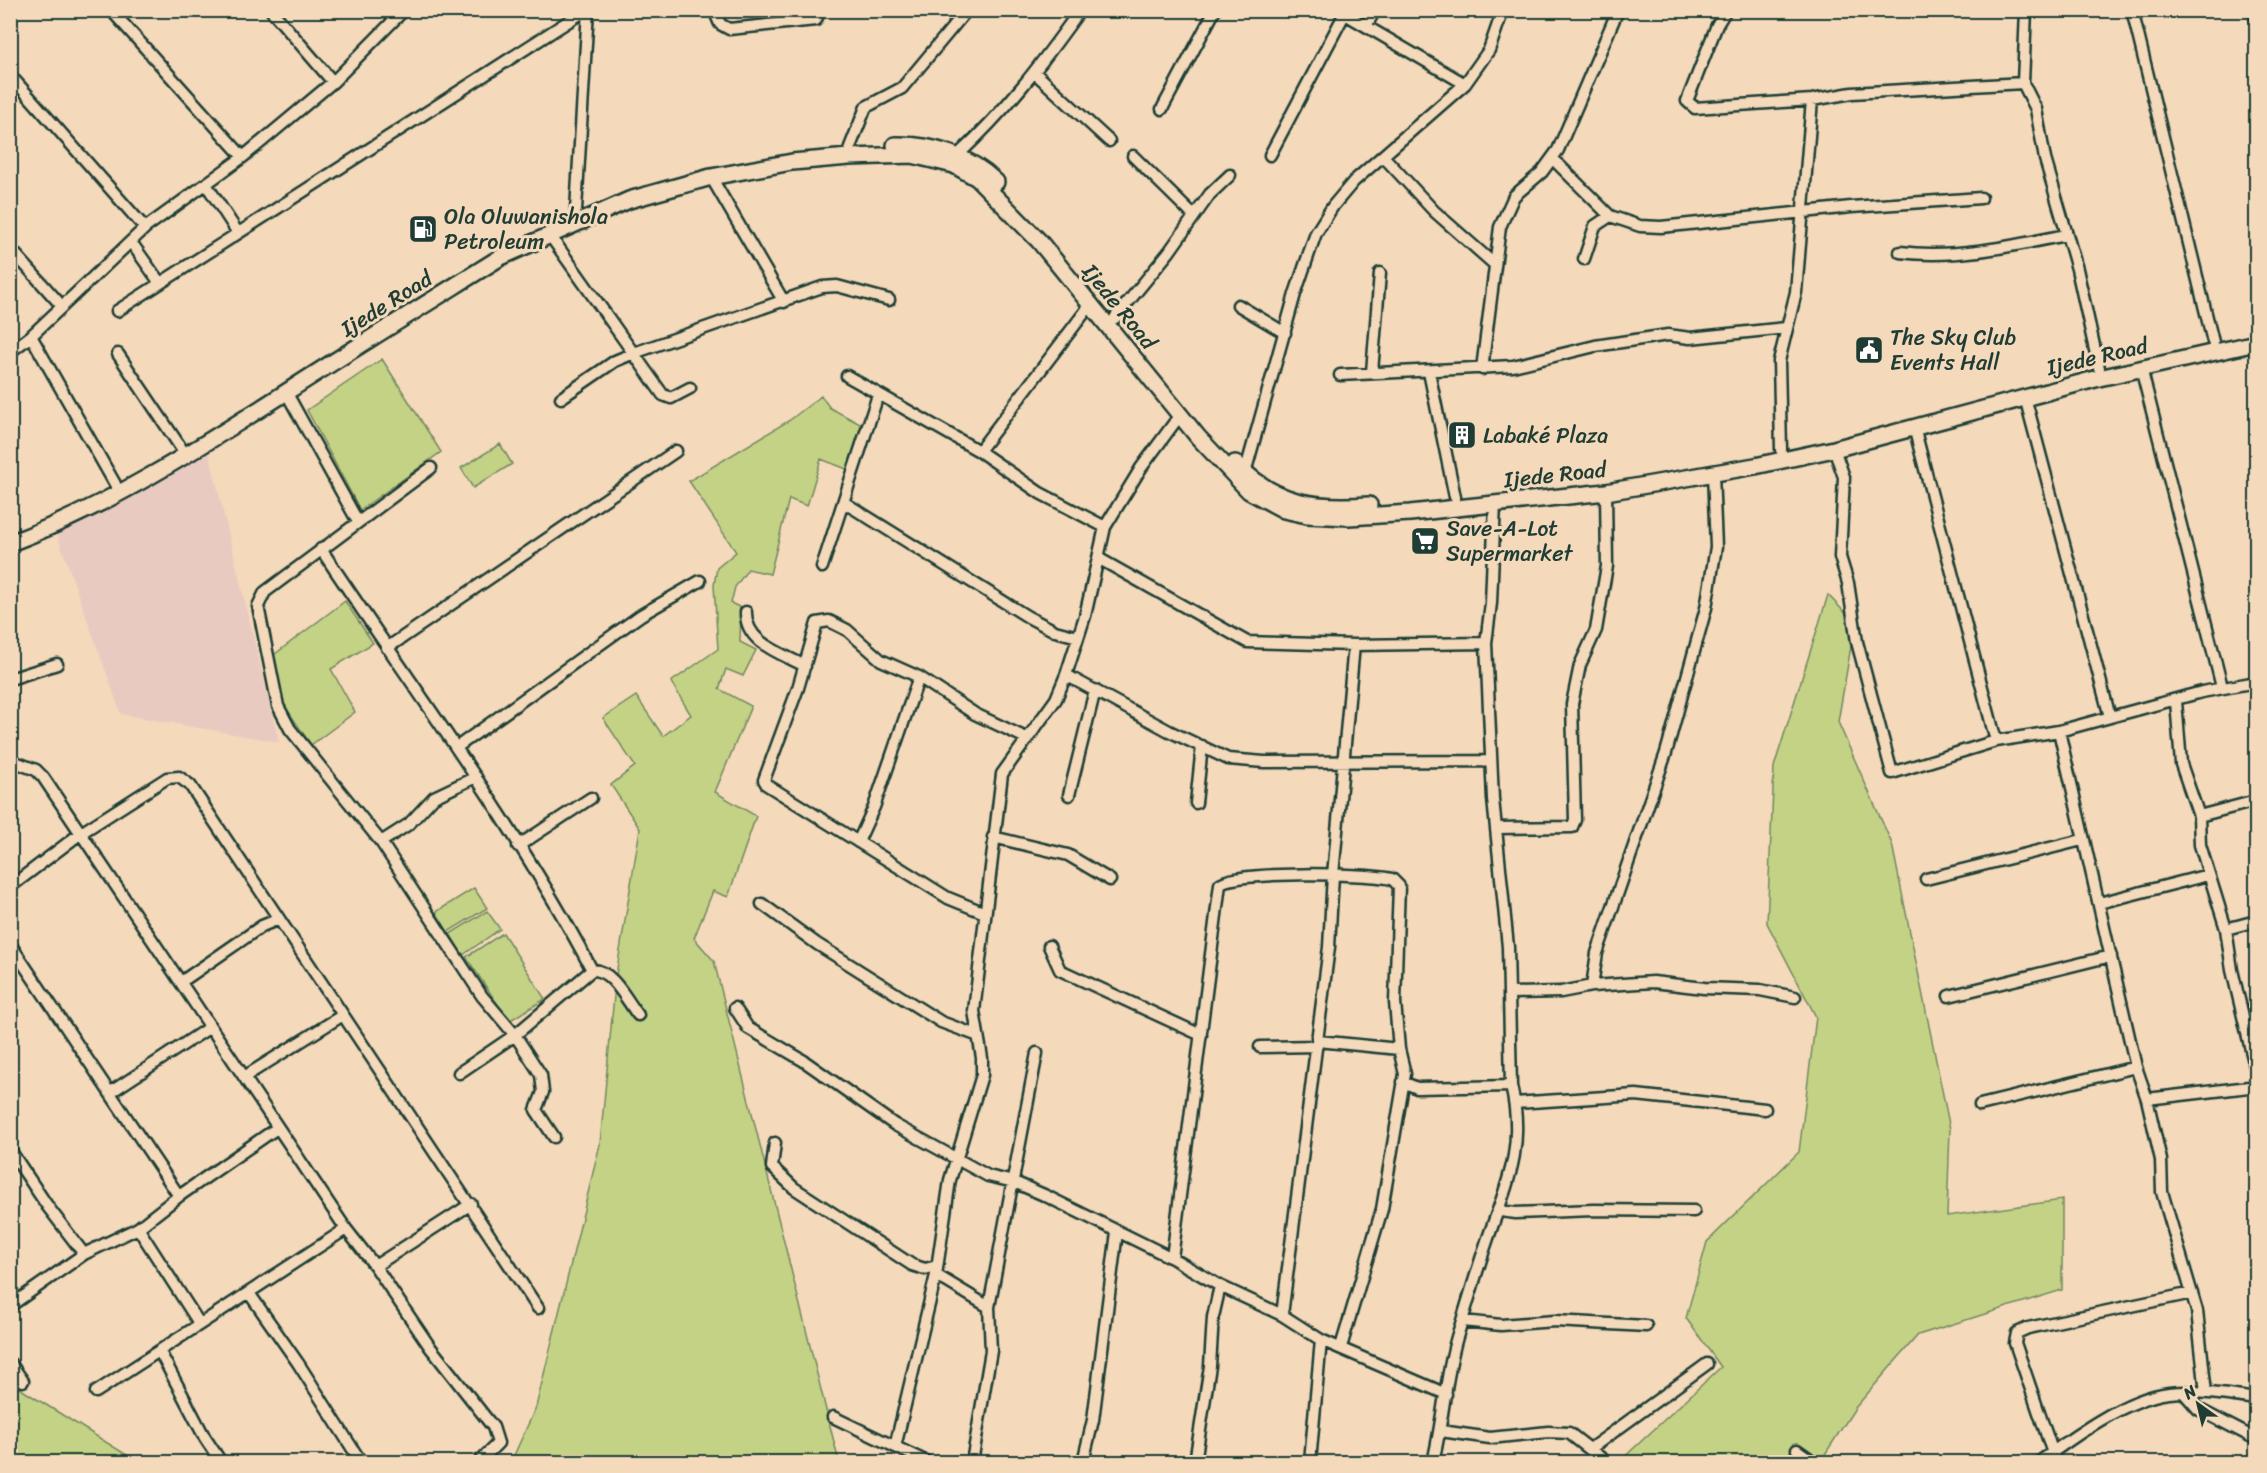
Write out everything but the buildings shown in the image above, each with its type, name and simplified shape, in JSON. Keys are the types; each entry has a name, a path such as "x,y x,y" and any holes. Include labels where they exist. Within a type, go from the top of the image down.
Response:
{"main road":[{"name":"Ijede Road","path":"10,543 34,534 116,494 499,248 576,210 628,189 711,167 792,152 914,145 958,155 983,169 1031,218 1204,429 1245,474 1268,491 1309,505 1350,507 1606,482 1781,450 2099,368 2256,333"},
{"name":"Ijede Road","path":"10,532 114,484 286,392 501,257 549,234 629,200 711,177 792,162 849,157 912,155 954,165 977,178 1040,241 1180,415 1249,491 1284,510 1307,515 1349,517 1410,513 1606,492 1713,473 1834,449 2025,397 2141,368 2256,343"}],"street":[{"path":"111,10 243,157"},
{"path":"272,10 333,82"},
{"path":"10,352 31,336 61,305 146,228 243,157 333,82 404,10"},
{"path":"576,210 587,10"},
{"path":"117,311 587,10"},
{"path":"714,10 720,24 729,30 816,20 820,10"},
{"path":"850,147 866,107 902,88 967,10"},
{"path":"958,155 996,119 1035,73 1080,10"},
{"path":"1162,109 1215,10"},
{"path":"1366,26 1375,10"},
{"path":"1245,474 1295,294 1316,233 1341,195 1465,84 1489,50 1503,10"},
{"path":"1482,369 1500,227 1514,196 1553,159 1566,135 1618,10"},
{"path":"1726,10 1717,25 1687,101 1695,108 1812,100 1863,92 2023,83"},
{"path":"2026,10 2023,83 2036,109 2045,159 2077,269 2099,368"},
{"path":"2132,10 2213,342"},
{"path":"2254,10 2256,19"},
{"path":"1270,155 1343,12 1465,84"},
{"path":"1035,73 1109,141"},
{"path":"10,75 146,228"},
{"path":"1781,450 1779,361 1796,292 1812,100"},
{"path":"1133,156 1194,216"},
{"path":"1383,156 1434,211 1494,264"},
{"path":"1553,159 1610,216 1640,226 1661,227 1802,212 1980,198"},
{"path":"1114,318 1169,252 1210,194 1230,175"},
{"path":"711,177 784,302"},
{"path":"206,184 238,233"},
{"path":"1584,259 1594,226 1610,216"},
{"path":"549,234 666,398 671,398 690,388"},
{"path":"1900,252 1953,254 2011,247 2066,235"},
{"path":"131,242 160,283"},
{"path":"10,248 61,305"},
{"path":"1372,372 1380,273"},
{"path":"561,398 615,361 822,287 837,286 889,300"},
{"path":"979,451 1091,304"},
{"path":"1238,305 1285,333"},
{"path":"1340,375 1513,366 1595,345 1668,335 1690,338 1786,328"},
{"path":"31,336 114,484"},
{"path":"117,354 181,448"},
{"path":"2141,368 2222,687"},
{"path":"1429,372 1455,498"},
{"path":"847,376 979,451 1040,493 1106,527"},
{"path":"286,392 358,522"},
{"path":"822,567 878,395"},
{"path":"2025,397 2110,717"},
{"path":"895,1447 937,1271 946,1200 982,1075 982,1058 976,1035 975,1011 993,837 1002,774 1056,699 1078,637 1106,527 1141,468 1180,415"},
{"path":"1914,428 1996,741"},
{"path":"1834,449 1844,477 1840,557 1848,583 1857,642 1892,773 1996,741 2058,731 2222,687 2256,682"},
{"path":"387,648 676,451"},
{"path":"431,468 321,549 259,599 258,606 270,674 278,706 290,729 381,842 482,996 514,1035 542,1075 543,1092 536,1110 554,1137"},
{"path":"1592,986 1597,953 1666,753 1706,608 1716,547 1713,473"},
{"path":"1497,828 1572,826 1575,820 1572,704 1580,665 1596,630 1607,566 1606,492"},
{"path":"844,503 1028,617 1055,631 1078,637"},
{"path":"1433,1462 1441,1431 1457,1337 1513,1167 1515,1103 1511,1086 1511,993 1491,761 1486,644 1491,603 1495,503"},
{"path":"321,549 457,747 563,917 592,970"},
{"path":"1098,558 1247,642 1354,645 1486,644"},
{"path":"457,747 641,615 700,581"},
{"path":"746,612 745,623 752,636 805,666"},
{"path":"985,913 948,897 767,785 764,780 805,666 817,623 829,621 847,630 882,660 919,677 975,714 1026,738"},
{"path":"1282,1315 1329,947 1333,875 1354,645"},
{"path":"10,679 57,664"},
{"path":"1066,675 1228,759 1243,761 1491,761"},
{"path":"858,842 874,807 919,677"},
{"path":"1069,795 1095,690"},
{"path":"2176,701 2181,764 2199,816 2200,845 2226,929 2232,970 2254,1038 2256,1071"},
{"path":"2058,731 2136,1067 2147,1100 2161,1160 2162,1192 2197,1311 2206,1393"},
{"path":"1196,803 1202,746"},
{"path":"10,760 36,770 81,833 346,1229 375,1266 430,1347 497,1435 498,1443 479,1462"},
{"path":"10,886 81,833 167,778 179,777 190,785 471,1204 538,1308"},
{"path":"381,842 410,824 434,797 476,777"},
{"path":"518,846 591,798"},
{"path":"2199,816 2256,801"},
{"path":"993,837 1068,855 1110,880"},
{"path":"1926,879 2082,840"},
{"path":"1172,1258 1222,881 1280,874 1388,877 1399,886 1395,959 1399,1049 1405,1074 1382,1209 1341,1347"},
{"path":"2099,903 2208,875"},
{"path":"762,904 817,944 941,1022 976,1035"},
{"path":"181,982 262,926 279,919"},
{"path":"2226,929 2256,921"},
{"path":"10,944 179,1196"},
{"path":"1050,946 1060,970 1201,1035"},
{"path":"1949,996 2111,956"},
{"path":"459,1073 514,1035 592,970 609,976 638,1015"},
{"path":"1511,993 1561,992 1592,986 1653,982 1704,988 1760,990 1795,997"},
{"path":"735,1008 748,1028 804,1060 895,1125 988,1176 1014,1182 1044,1195 1172,1258 1220,1286 1282,1315 1321,1340 1446,1394"},
{"path":"244,1077 343,1015"},
{"path":"111,1092 210,1027"},
{"path":"1260,1047 1318,1044 1399,1049"},
{"path":"972,1462 991,1351 989,1307 1037,1053"},
{"path":"1980,1105 2136,1067"},
{"path":"1403,1082 1417,1088 1511,1086"},
{"path":"2147,1100 2249,1087"},
{"path":"1515,1103 1635,1095 1765,1109"},
{"path":"10,1306 84,1254 138,1228 179,1196 278,1128"},
{"path":"776,1143 772,1167 794,1188 912,1265 937,1271 989,1307"},
{"path":"11,1151 48,1207 84,1254"},
{"path":"375,1266 471,1204"},
{"path":"1500,1211 1516,1213 1593,1210 1694,1211"},
{"path":"138,1228 199,1323"},
{"path":"96,1392 346,1229"},
{"path":"1083,1462 1093,1420 1117,1232"},
{"path":"1195,1462 1210,1366 1213,1317 1220,1286"},
{"path":"249,1293 298,1363 361,1462"},
{"path":"2054,1457 2015,1343 2018,1333 2028,1328 2192,1293"},
{"path":"1463,1321 1501,1325 1555,1321 1646,1326"},
{"path":"1310,1462 1321,1340"},
{"path":"160,1352 205,1438 221,1462"},
{"path":"10,1363 23,1381"},
{"path":"1590,1449 1707,1364"},
{"path":"2039,1462 2054,1457 2087,1428 2133,1406 2168,1393 2206,1393 2256,1399"},
{"path":"2184,1393 2198,1410 2256,1439"},
{"path":"833,1417 927,1462"},
{"path":"1441,1431 1490,1438 1569,1433 1606,1462"},
{"path":"1797,1450 1814,1462"}],"shaded area":[{"path":"209,453 279,742 121,714 56,532"}],"green space":[{"path":"382,359 441,452 360,510 307,410"},
{"path":"821,396 830,408 862,425 849,470 821,459 807,506 789,499 770,574 748,569 735,587 731,603 741,608 740,642 756,650 743,676 726,669 719,689 751,706 715,792 756,816 728,897 713,891 694,938 714,961 839,1462 511,1462 536,1407 600,1144 616,975 640,829 611,785 635,766 603,718 636,696 663,736 691,715 671,682 718,649 714,585 717,568 736,552 689,481 790,420"},
{"path":"500,444 512,464 473,488 461,468"},
{"path":"1828,595 1855,623 1838,722 1892,844 1950,1129 1947,1216 2062,1200 2062,1290 1918,1335 1855,1408 1820,1462 1619,1462 1721,1367 1686,1318 1707,1242 1799,1152 1816,1017 1767,923 1774,767"},
{"path":"345,601 373,643 331,669 355,712 311,745 280,699 271,657"},
{"path":"474,888 487,908 448,932 436,912"},
{"path":"487,911 500,929 463,955 450,934"},
{"path":"503,933 545,999 509,1021 466,957"},
{"path":"11,1383 138,1462 11,1462"}],"place":[{"name":"Ola Oluwanishola Petroleum","path":"423,229"},
{"name":"The Sky Club Events Hall","path":"1869,350"},
{"name":"Labaké Plaza","path":"1462,435"},
{"name":"Save-A-Lot Supermarket","path":"1425,541"}]}
